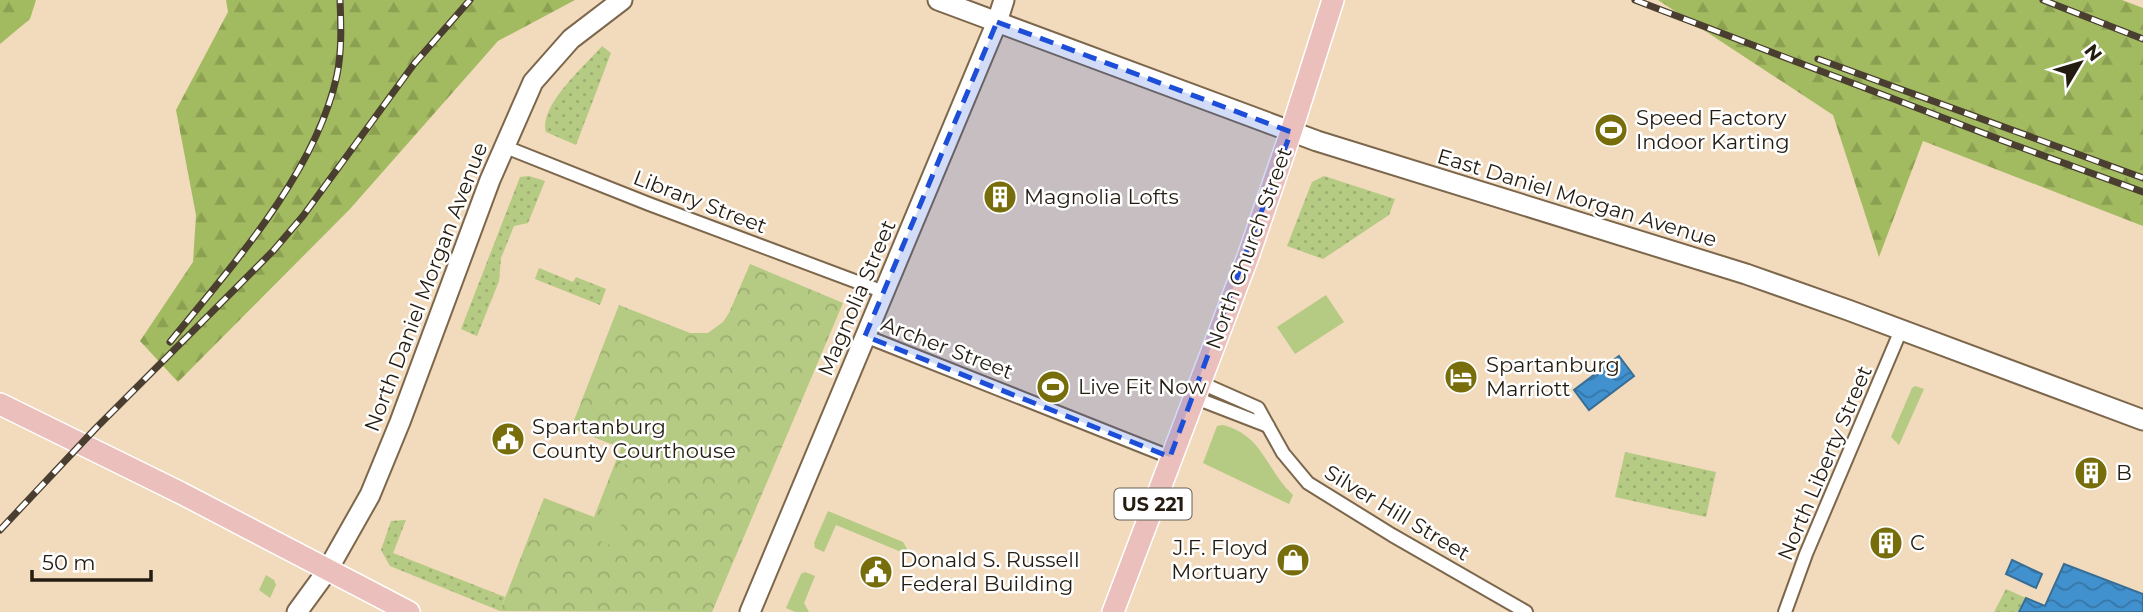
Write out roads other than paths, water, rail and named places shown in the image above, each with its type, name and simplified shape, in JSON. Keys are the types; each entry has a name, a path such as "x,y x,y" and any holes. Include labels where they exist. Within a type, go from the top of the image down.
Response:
{"main road":[{"name":"North Daniel Morgan Avenue","path":"297,612 327,571 360,515 375,483 503,146 533,82 571,39 622,0"},
{"path":"938,0 997,22"},
{"name":"Magnolia Street","path":"752,611 1004,0"},
{"name":"North Church Street","path":"1113,612 1249,254 1292,132 1333,0"},
{"name":"East Daniel Morgan Avenue","path":"997,22 1292,132 1746,274 2143,420"},
{"path":"4,410 181,493 409,612"}],"street":[{"name":"Library Street","path":"503,146 884,292"},
{"name":"North Liberty Street","path":"1785,612 1806,554 1902,330"},
{"name":"Archer Street","path":"865,337 1170,457"},
{"name":"Silver Hill Street","path":"1196,389 1258,408 1283,453 1308,483 1392,536 1526,612"},
{"path":"1196,389 1268,426"}],"water":[{"path":"1619,356 1634,376 1589,410 1574,390"},
{"path":"2012,560 2042,574 2036,588 2006,574"},
{"path":"2064,564 2143,594 2143,612 2019,612 2026,598 2045,606"}],"railway":[{"path":"170,342 245,250 311,147 337,75 341,28 340,0"},
{"path":"0,530 96,428 273,251 303,216 414,64 470,0"},
{"path":"1635,0 2143,192"},
{"path":"2043,0 2143,39"},
{"path":"1818,59 2143,178"}],"place":[{"name":"Speed Factory Indoor Karting","path":"1611,130"},
{"name":"Magnolia Lofts","path":"1000,197"},
{"name":"Spartanburg Marriott","path":"1461,377"},
{"name":"Live Fit Now","path":"1053,387"},
{"name":"Spartanburg County Courthouse","path":"508,439"},
{"name":"B","path":"2091,473"},
{"name":"C","path":"1886,543"},
{"name":"J.F. Floyd Mortuary","path":"1293,560"},
{"name":"Donald S. Russell Federal Building","path":"876,572"}]}
